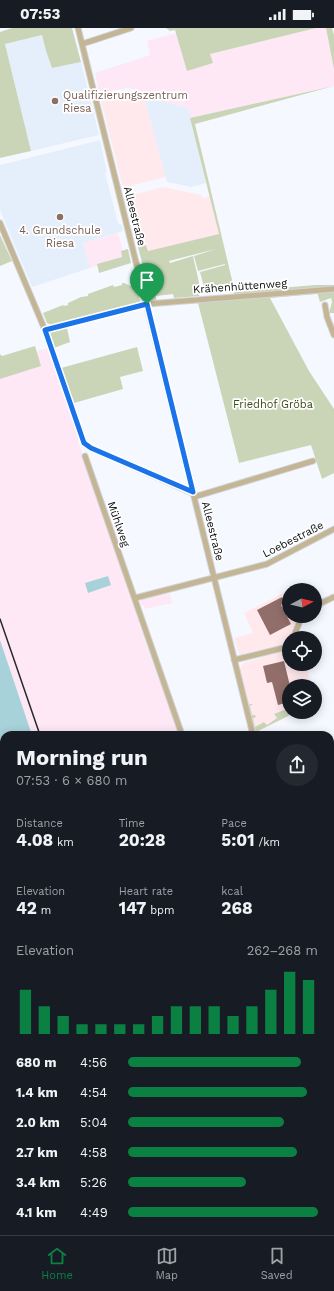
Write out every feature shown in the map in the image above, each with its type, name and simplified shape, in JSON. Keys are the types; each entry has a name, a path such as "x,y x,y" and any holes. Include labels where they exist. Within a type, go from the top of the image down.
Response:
{"street":[{"name":"Alleestraße","path":"78,28 234,660 253,731"},
{"path":"82,44 131,28"},
{"path":"0,223 45,330 84,443 91,448 194,494 313,461"},
{"name":"Krähenhüttenweg","path":"45,330 147,304 334,289"},
{"path":"325,305 327,317 334,335"},
{"name":"Mühlweg","path":"85,456 181,731"},
{"name":"Loebestraße","path":"214,578 274,562 334,529"},
{"path":"135,598 214,578"},
{"path":"322,603 334,597"},
{"path":"234,660 282,648"}],"shaded area":[{"path":"316,28 326,28 334,69 334,86 190,118 188,108 144,96 142,91 127,88 107,92 99,91 95,73 150,55 147,41 176,33 187,71 210,54"},
{"name":"Qualifizierungszentrum Riesa","path":"42,35 52,68 81,62 99,135 31,151 5,44"},
{"path":"126,95 144,96 166,177 123,188 101,101"},
{"path":"144,96 188,108 206,183 191,187 167,182"},
{"name":"4. Grundschule Riesa","path":"100,140 107,172 105,173 118,223 122,225 123,231 83,243 90,268 32,287 0,210 0,165"},
{"path":"163,187 201,195 203,198 210,196 219,235 148,251 145,240 137,242 125,197"},
{"path":"118,233 123,250 121,251 123,257 90,268 83,243"},
{"path":"48,348 80,438 78,442 132,603 158,678 165,688 179,731 31,731 0,640 0,362"},
{"path":"170,593 172,603 145,609 143,605 142,606 140,600"},
{"path":"282,594 282,623 295,623 292,631 282,631 282,643 279,645 239,654 234,638 253,633 244,613"},
{"path":"282,651 282,671 308,671 309,679 282,679 283,719 256,731 240,670 243,663"}],"green space":[{"path":"12,28 72,28 81,62 52,68 42,35 5,44 31,151 0,158 0,32"},
{"path":"166,28 316,28 210,54 213,63 187,71 175,30 170,31"},
{"path":"326,28 332,28 334,35 334,69"},
{"path":"334,86 195,124 233,284 204,287 200,272 225,264 198,271 194,256 216,249 169,261 170,263 193,256 200,287 199,296 174,298 173,294 156,296 156,300 152,301 138,247 146,245 148,251 219,234 190,118"},
{"path":"0,235 12,261 0,266"},
{"path":"128,249 131,263 99,273 97,264 122,257 121,251"},
{"path":"122,283 138,289 140,302 51,325 47,323 43,313 63,305 68,305 68,303 81,297 88,296 88,294 113,285 114,287 122,285"},
{"path":"315,285 334,285 334,287 233,294 235,292"},
{"name":"Friedhof Gröba","path":"315,292 316,294 270,298 309,371 334,409 334,473 322,479 311,445 239,463 198,303 176,303"},
{"path":"317,292 334,292 334,313 329,313 332,302 331,298 320,302"},
{"path":"67,328 70,342 54,348 50,332"},
{"path":"35,346 41,366 0,379 0,354 2,356"},
{"path":"137,347 143,371 120,377 123,389 74,403 61,368"},
{"path":"250,704 253,704 250,706 252,715 255,715 256,717 253,718 255,727 264,722 267,725 277,718 274,714 282,711 282,719 256,731 249,706"}],"water":[{"path":"108,576 111,585 88,593 85,583"},
{"path":"0,640 31,731 0,731"}],"building":[{"path":"282,597 282,623 291,624 270,635 257,610"},
{"path":"282,661 282,671 286,671 288,679 282,679 282,704 278,705 272,682 267,683 263,666"}],"railway":[{"path":"0,619 39,731"}],"place":[{"name":"Qualifizierungszentrum Riesa","path":"55,101"},
{"name":"4. Grundschule Riesa","path":"60,217"}],"route":[{"path":"147,304 165,378 193,492 91,448 84,443 45,330 147,304"}]}
